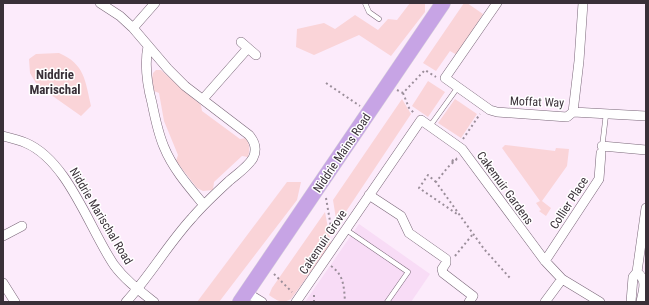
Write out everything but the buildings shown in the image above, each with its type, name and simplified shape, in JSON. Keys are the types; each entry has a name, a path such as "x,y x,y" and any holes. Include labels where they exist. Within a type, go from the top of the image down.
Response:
{"main road":[{"name":"Niddrie Mains Road","path":"244,297 370,113 419,37 444,3"}],"street":[{"path":"100,3 120,16 133,28 168,70 185,86 249,135 253,139 255,149 254,154 248,164 204,205 180,232 126,302"},
{"path":"133,28 155,3"},
{"path":"458,87 445,78 497,3"},
{"path":"573,112 579,62 583,3"},
{"path":"202,99 244,45 256,55"},
{"path":"148,46 145,58 147,83 159,134 172,162 191,190 204,205"},
{"name":"Moffat Way","path":"458,87 485,106 497,112 567,117 573,112 646,116"},
{"name":"Cakemuir Gardens","path":"421,120 458,146 545,261 562,279 600,302"},
{"name":"Cakemuir Grove","path":"297,300 421,120"},
{"name":"Niddrie Marischal Road","path":"3,136 27,143 51,161 68,183 105,251 115,266 137,289 154,302"},
{"path":"602,149 646,150"},
{"name":"Collier Place","path":"545,261 599,179 602,149"},
{"path":"369,195 401,216 409,233 446,259 446,263 442,269 443,273 473,296 470,301"},
{"path":"631,302 633,277 637,272 646,208"},
{"path":"3,236 22,226"},
{"path":"637,272 643,276 644,283 641,302"},
{"path":"545,302 562,279"},
{"path":"3,283 15,302"},
{"path":"244,297 262,302"}],"lane":[{"path":"364,3 369,12 379,19"},
{"path":"430,126 458,87"},
{"path":"602,149 606,114"},
{"path":"346,230 408,272 387,302"}],"path":[{"path":"403,93 425,70 439,79 445,78"},
{"path":"326,83 370,113"},
{"path":"396,89 403,93 409,108 421,120"},
{"path":"458,146 485,106"},
{"path":"436,182 456,158 453,163"},
{"path":"459,214 419,188 428,175 436,182 459,214 473,234 484,249 510,278"},
{"path":"326,198 334,246"},
{"path":"446,259 453,258 473,234"},
{"path":"323,261 338,271 344,286 345,302"},
{"path":"266,266 297,300"}],"shaded area":[{"path":"410,3 425,3 425,12 391,56 359,35 314,55 296,47 297,29 324,23 335,29 355,15 378,30 388,19 397,20"},
{"path":"464,3 467,3 483,14 457,55 450,51 436,71 423,63"},
{"path":"59,53 68,57 74,62 79,68 85,81 91,106 81,116 37,85 30,73 29,59 36,54"},
{"path":"156,70 161,70 201,105 202,111 240,139 246,138 247,140 249,147 248,157 242,156 214,182 213,190 203,191 197,188 176,161 178,155 164,121 159,93 154,91 152,78 153,73"},
{"path":"428,81 445,92 428,117 412,106"},
{"path":"402,99 411,114 337,225 333,200"},
{"path":"455,99 477,114 461,138 438,123"},
{"path":"505,145 555,151 556,148 569,149 567,166 542,201 551,208 546,216 539,211 541,210 536,203 540,201 502,148"},
{"path":"287,182 301,182 297,200 219,302 197,302"},
{"path":"325,212 331,244 291,299 282,302 275,299 269,295 272,288"},
{"path":"359,224 430,274 411,302 305,302"}],"district":[{"name":"Niddrie Marischal","path":"55,82"}]}
